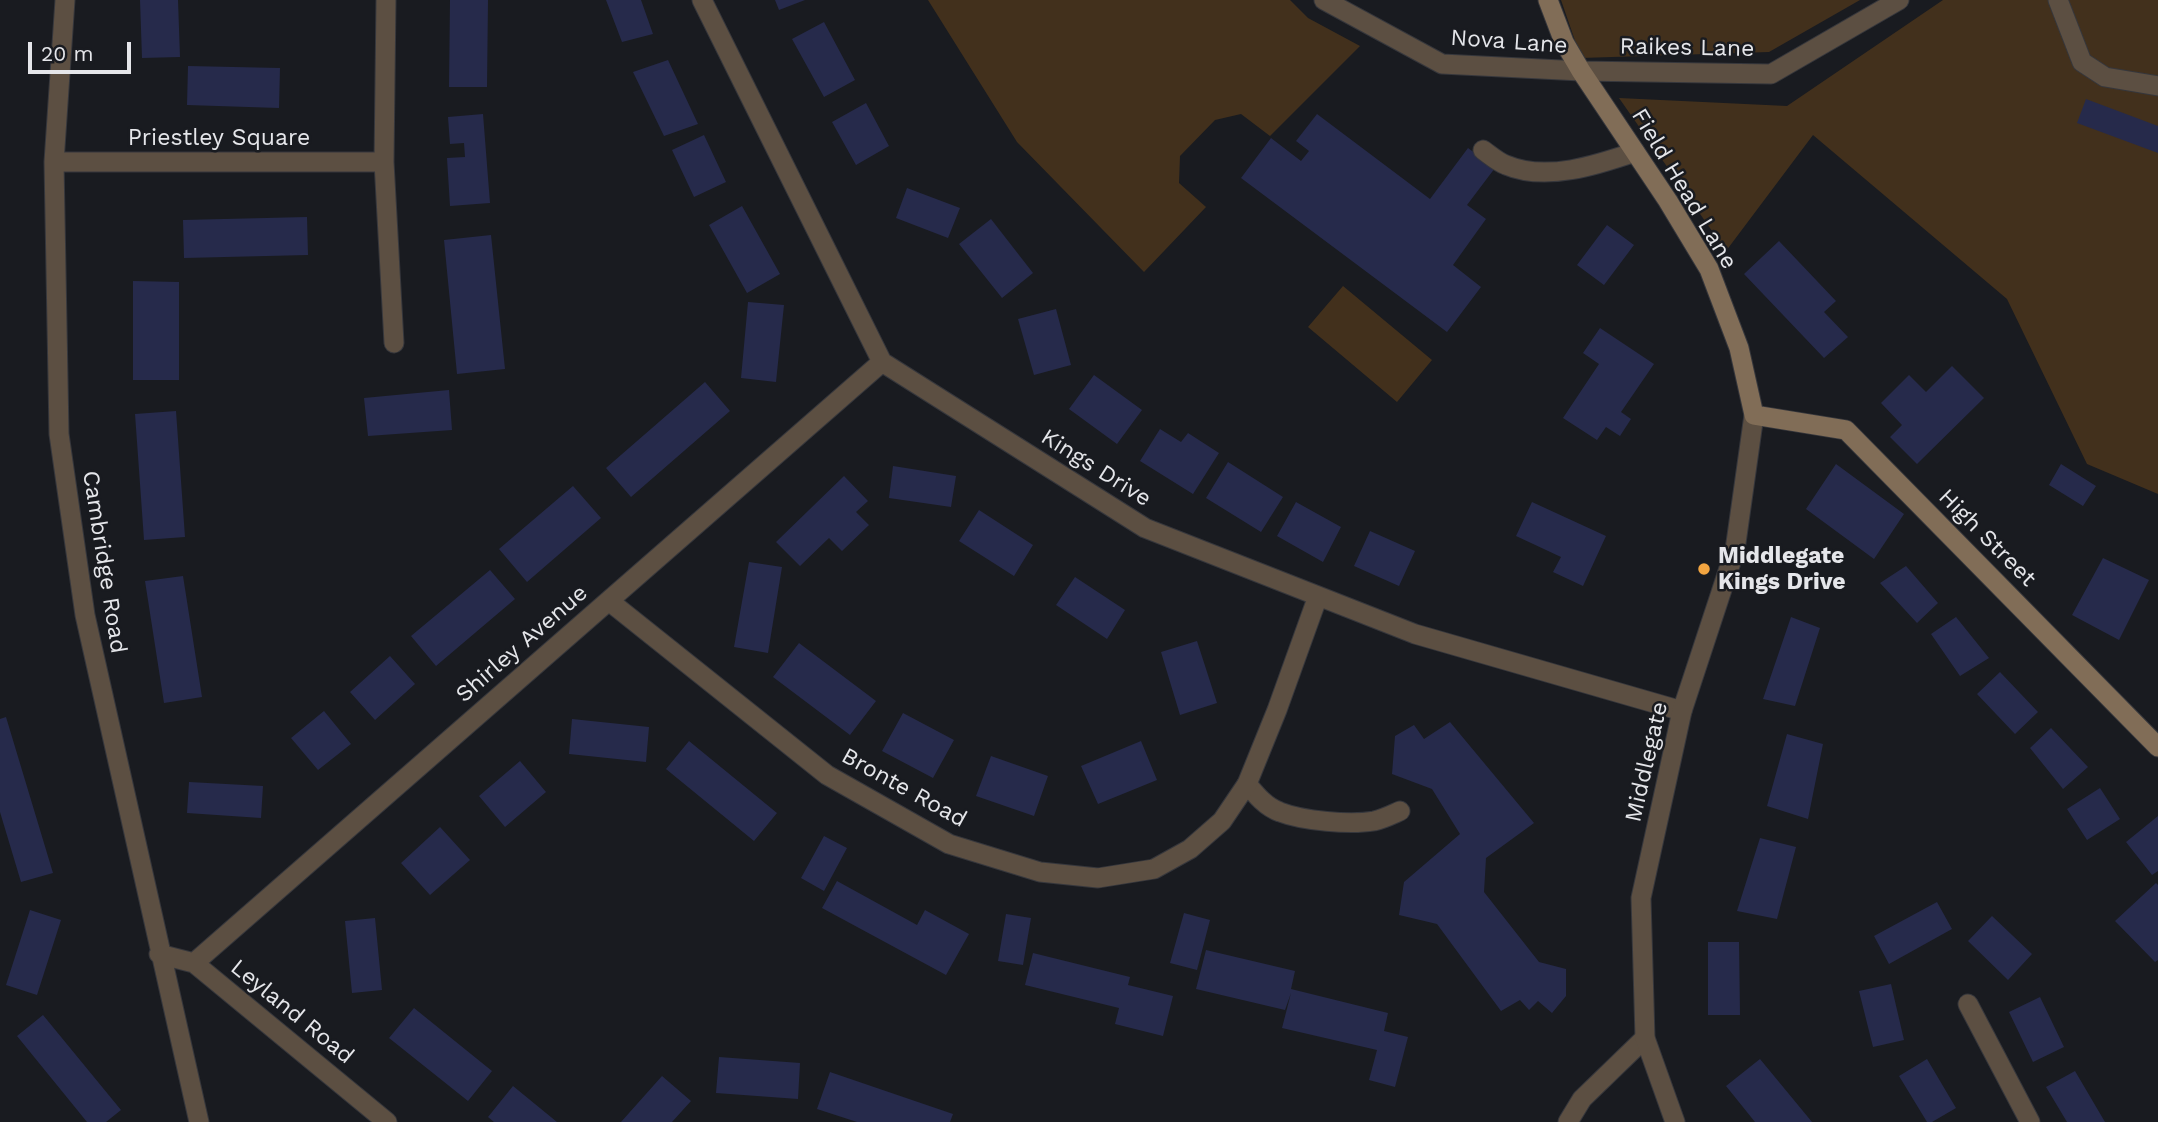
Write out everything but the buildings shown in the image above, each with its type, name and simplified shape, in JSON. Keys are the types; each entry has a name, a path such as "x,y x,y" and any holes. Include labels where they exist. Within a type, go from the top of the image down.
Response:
{"main road":[{"name":"Field Head Lane","path":"1548,0 1564,42 1581,71 1668,201 1709,269 1739,348 1754,415"},
{"name":"High Street","path":"1754,415 1846,430 2158,747"}],"street":[{"name":"Cambridge Road","path":"65,0 54,163 59,434 85,615 159,954 199,1122"},
{"path":"386,0 384,162 394,343"},
{"path":"702,0 882,362"},
{"name":"Nova Lane","path":"1324,0 1442,64 1581,71"},
{"name":"Raikes Lane","path":"1581,71 1771,74 1899,0"},
{"path":"2058,0 2082,62 2105,77 2158,86"},
{"path":"1483,150 1506,166 1534,171 1566,171 1597,165 1635,152"},
{"name":"Priestley Square","path":"54,163 384,162"},
{"name":"Kings Drive","path":"882,362 1145,528 1415,634 1682,710"},
{"name":"Shirley Avenue","path":"194,963 882,362"},
{"name":"Middlegate","path":"1675,1122 1645,1038 1641,898 1682,710 1735,550 1754,415"},
{"name":"Bronte Road","path":"609,601 827,775 949,844 1040,872 1098,878 1154,869 1190,849 1222,821 1247,784 1318,596"},
{"path":"1247,784 1267,805 1279,812 1296,816 1361,822 1373,821 1399,811"},
{"name":"Leyland Road","path":"159,954 194,963 387,1122"},
{"path":"1968,1004 2030,1122"},
{"path":"1568,1122 1582,1099 1645,1038"}],"shaded area":[{"path":"928,0 1290,0 1308,18 1360,46 1270,136 1241,114 1215,120 1180,156 1179,183 1206,207 1144,272 1017,142"},
{"path":"1561,0 1860,0 1769,52 1581,58"},
{"path":"1943,0 2158,0 2158,494 2087,464 2007,299 1813,135 1726,251 1619,98 1787,106"},
{"path":"1343,286 1432,360 1397,402 1308,327"}],"place":[{"name":"Middlegate Kings Drive","path":"1704,569"}]}
